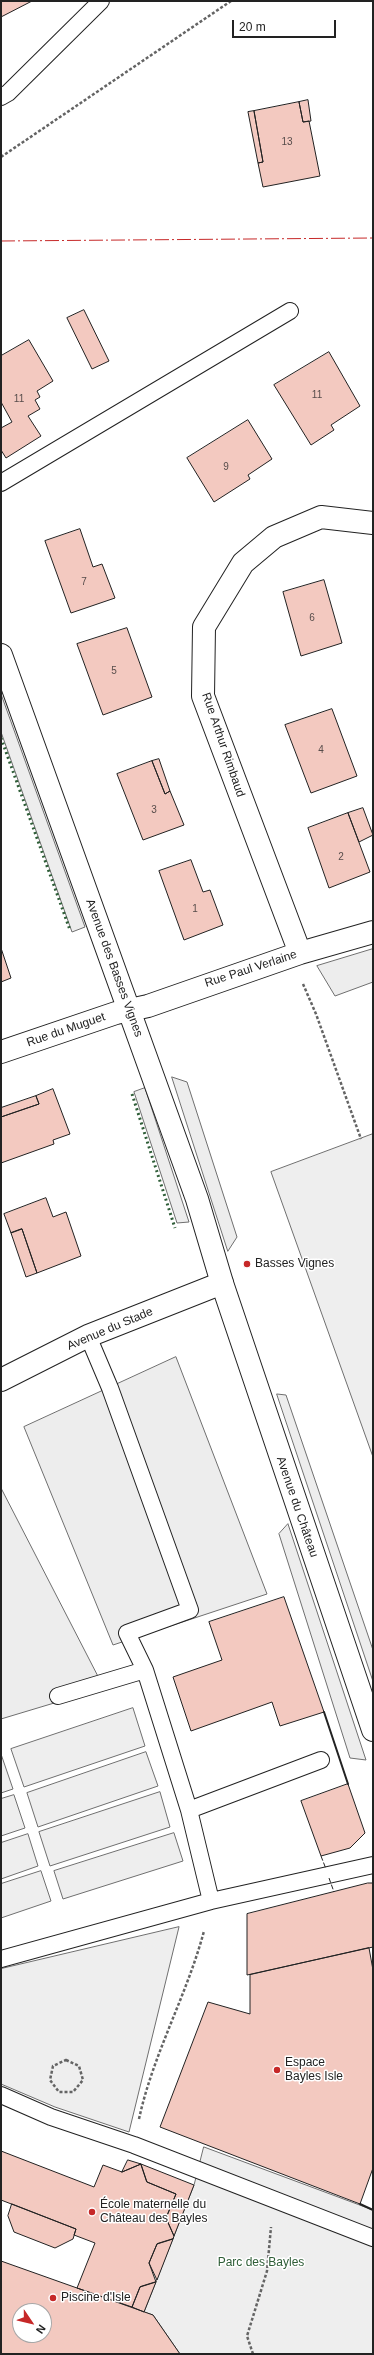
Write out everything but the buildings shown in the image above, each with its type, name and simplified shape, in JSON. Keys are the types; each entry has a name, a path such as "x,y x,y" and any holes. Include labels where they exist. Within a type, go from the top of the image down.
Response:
{"street":[{"name":"Rue Arthur Rimbaud","path":"295,954 204,696 204,627 243,563 274,537 321,517 373,523"},
{"name":"Avenue des Basses Vignes","path":"1,655 205,1222 222,1283"},
{"name":"Rue Paul Verlaine","path":"130,1010 148,1006 295,954 373,932"},
{"name":"Rue du Muguet","path":"1,1052 130,1010"},
{"name":"Avenue du Stade","path":"1,1380 88,1336 222,1283"},
{"name":"Avenue du Château","path":"222,1283 373,1730"}],"lane":[{"path":"1,96 8,93 101,1"},
{"path":"1,483 290,311"},
{"path":"88,1336 110,1388 190,1610 127,1633 145,1670 189,1810 211,1902"},
{"path":"58,1696 145,1670"},
{"path":"189,1810 321,1760"},
{"path":"1,1960 211,1902 373,1865"},
{"path":"1,2095 51,2117 134,2145 373,2238"}],"path":[{"path":"1,157 231,1"},
{"path":"295,954 361,1139"},
{"path":"145,2092 195,1964 211,1902"},
{"path":"66,2060 79,2066 83,2080 73,2092 59,2092 50,2080 53,2066 66,2060"},
{"path":"253,2354 247,2336 267,2271 273,2200"}],"green space":[{"path":"373,1134 373,1457 271,1172"},
{"path":"133,1708 145,1746 24,1787 11,1749"},
{"path":"146,1752 158,1786 38,1827 27,1793"},
{"path":"1,1754 13,1789 1,1793"},
{"path":"160,1792 170,1827 50,1866 39,1832"},
{"path":"14,1795 25,1828 1,1836 1,1799"},
{"path":"174,1833 183,1861 63,1899 54,1871"},
{"path":"28,1834 38,1866 1,1879 1,1843"},
{"path":"41,1871 51,1901 1,1918 1,1884"},
{"path":"179,1927 129,2132 55,2107 1,2084 1,1969"},
{"name":"Parc des Bayles","path":"204,2147 373,2210 373,2354 180,2354 153,2315 144,2312 194,2185"}],"shaded area":[{"path":"1,694 85,927 72,932 1,732"},
{"path":"373,949 373,982 335,996 317,966"},
{"path":"172,1077 187,1082 237,1237 228,1251"},
{"path":"145,1088 189,1222 177,1223 134,1092"},
{"path":"176,1357 267,1594 113,1645 24,1427"},
{"path":"277,1394 286,1395 373,1650 373,1681"},
{"path":"1,1488 104,1688 1,1719"},
{"path":"288,1524 366,1760 350,1758 279,1534"}],"hedge":[{"path":"1,738 70,930"},
{"path":"132,1094 175,1228"}],"fence":[{"path":"321,1856 326,1869"},
{"path":"329,1878 334,1892"}],"wall":[{"path":"324,1712 348,1784"},
{"path":"360,2204 373,2210"}],"power":[{"path":"1,241 373,238"}],"place":[{"name":"Basses Vignes","path":"247,1264"},
{"name":"Espace Bayles Isle","path":"277,2070"},
{"name":"École maternelle du Château des Bayles","path":"92,2212"},
{"name":"Piscine d'Isle","path":"53,2298"}]}
